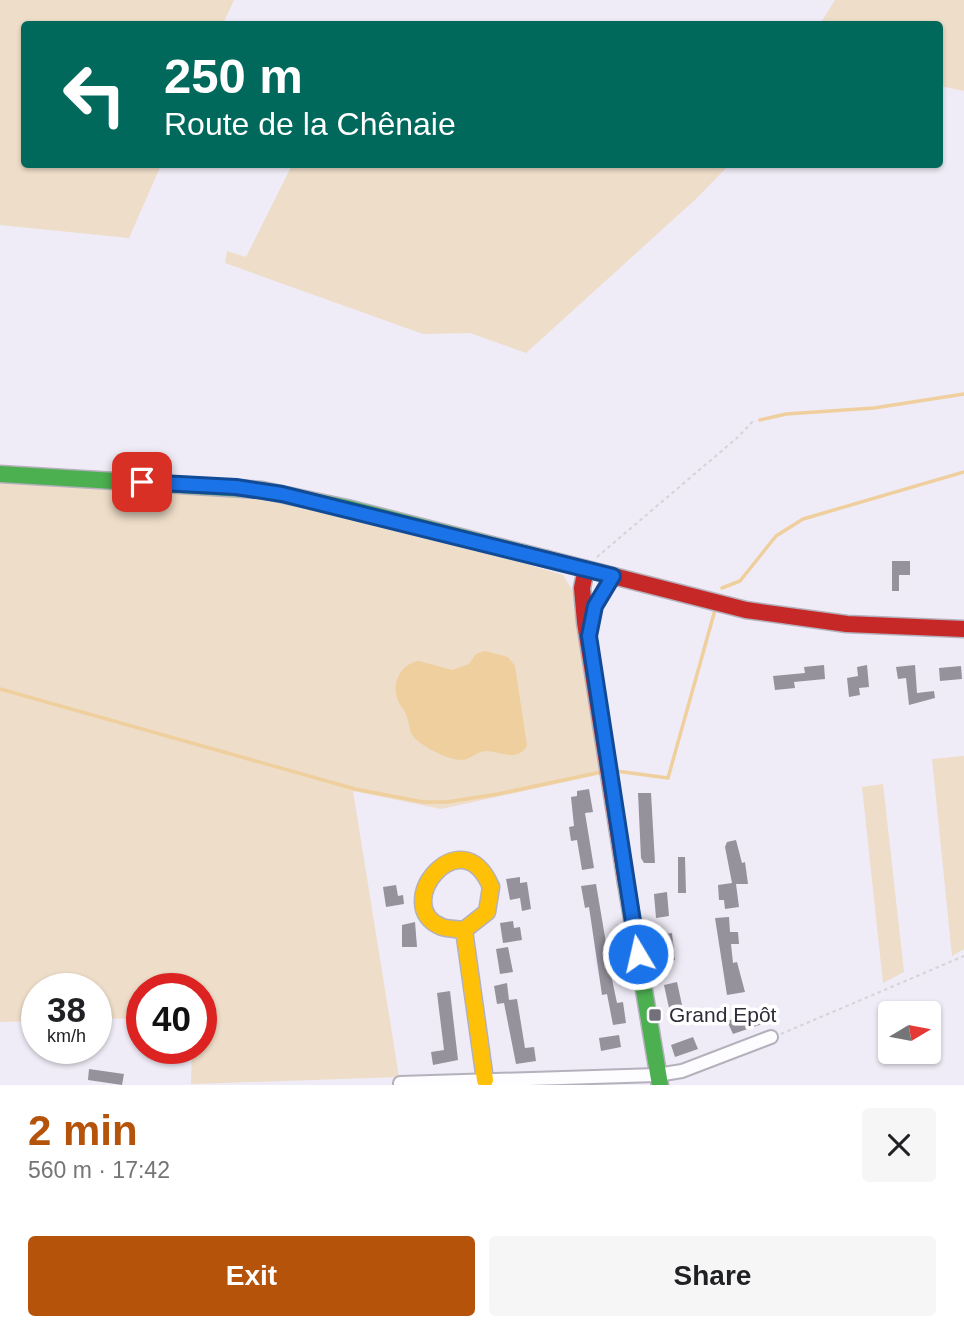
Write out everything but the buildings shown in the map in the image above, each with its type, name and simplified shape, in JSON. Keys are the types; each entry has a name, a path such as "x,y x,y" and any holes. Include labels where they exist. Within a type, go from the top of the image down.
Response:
{"main road":[{"path":"0,474 262,490 347,508 746,610 800,619 964,629"},
{"path":"589,570 582,588 659,1080"},
{"path":"446,862 473,864 491,884 489,909 480,922 464,930 454,930 437,924 424,906 423,891 426,880 431,872 446,862"},
{"path":"464,930 481,1082"}],"street":[{"path":"589,636 595,606 613,576"},
{"path":"400,1083 659,1080 771,1037"}],"path":[{"path":"589,570 600,553 738,437 755,419"},
{"path":"771,1037 964,956"}],"shaded area":[{"path":"0,0 234,0 224,21 21,21 21,168 160,168 129,238 0,225"},
{"path":"835,0 964,0 964,91 943,87 943,21 822,21"},
{"path":"290,168 726,168 697,198 526,353 470,333 423,334 225,263 227,251 246,257"},
{"path":"0,482 266,499 436,537 563,575 577,598 602,774 441,809 353,791 399,1077 191,1084 192,1064 217,1064 217,973 126,973 126,1018 112,1019 112,973 21,973 21,1021 0,1022"},
{"path":"485,651 508,657 515,666 527,746 519,754 487,751 462,760 433,751 411,733 406,714 397,698 397,679 403,669 413,662 419,661 452,670 469,664 476,654"},
{"path":"964,756 964,949 952,956 932,759"},
{"path":"883,784 904,972 883,983 862,787"}],"waterway":[{"path":"760,420 786,414 874,408 964,394"},
{"path":"722,588 740,581 776,536 803,519 964,472"},
{"path":"616,771 668,778 715,610"},
{"path":"0,689 355,789 423,802 447,802 498,794 601,772"}],"traffic: fast":[{"path":"0,474 262,490 347,508 547,559"},
{"path":"626,883 660,1085"}],"traffic: slow":[{"path":"464,930 442,927 428,917 423,902 426,887 435,873 448,863 463,860 478,867 491,887 487,912 464,930 485,1080"}],"traffic: jam":[{"path":"547,559 746,610 847,624 964,629"},
{"path":"586,569 582,588 585,622 626,883"}],"place":[{"name":"Grand Epôt","path":"655,1015"}],"route":[{"path":"142,482 236,487 282,494 613,576 595,606 589,636 638,954"}]}
